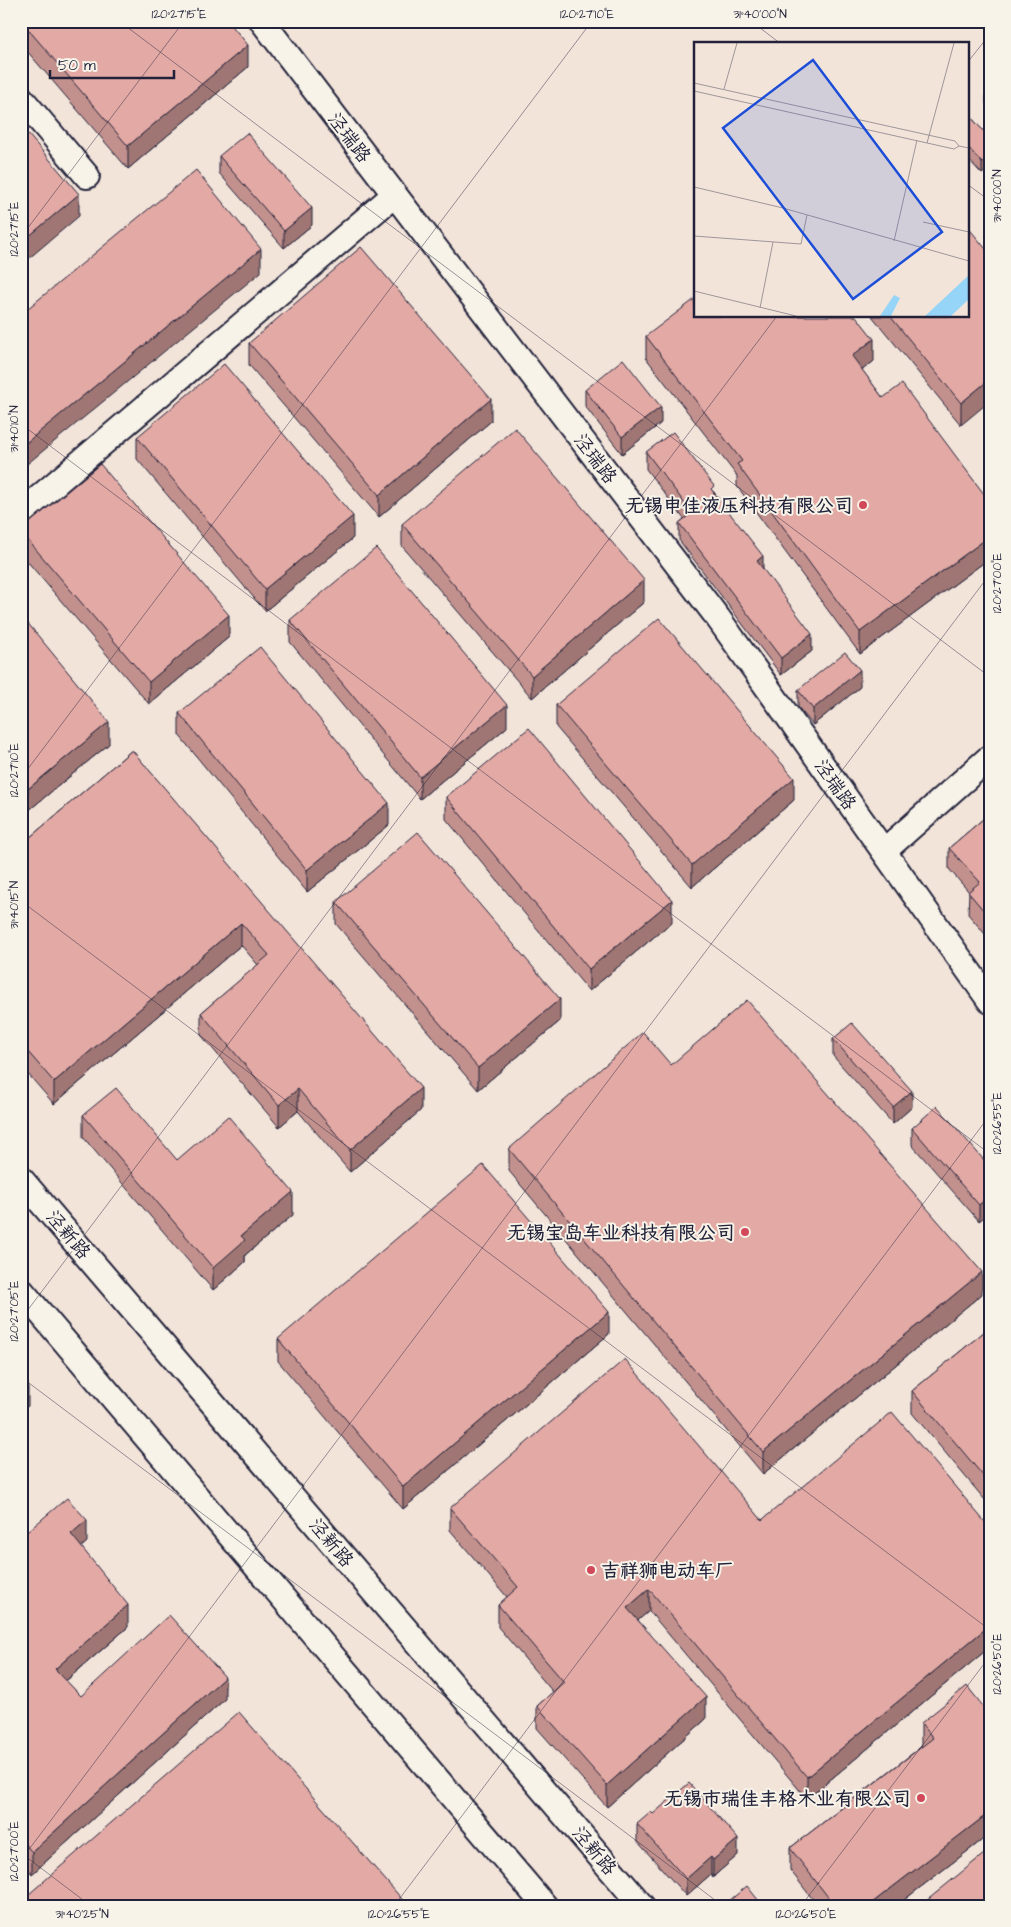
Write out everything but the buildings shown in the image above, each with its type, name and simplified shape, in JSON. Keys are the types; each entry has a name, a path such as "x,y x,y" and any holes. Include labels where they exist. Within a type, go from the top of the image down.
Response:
{"street":[{"name":"泾瑞路","path":"262,21 718,618 990,1001"},
{"path":"21,98 87,176"},
{"path":"21,513 394,195"},
{"path":"884,851 990,757"},
{"name":"泾新路","path":"21,1179 642,1906"},
{"path":"21,1290 545,1906"}],"place":[{"name":"无锡申佳液压科技有限公司","path":"863,505"},
{"name":"无锡宝岛车业科技有限公司","path":"745,1232"},
{"name":"吉祥狮电动车厂","path":"591,1570"},
{"name":"无锡市瑞佳丰格木业有限公司","path":"921,1798"}]}
